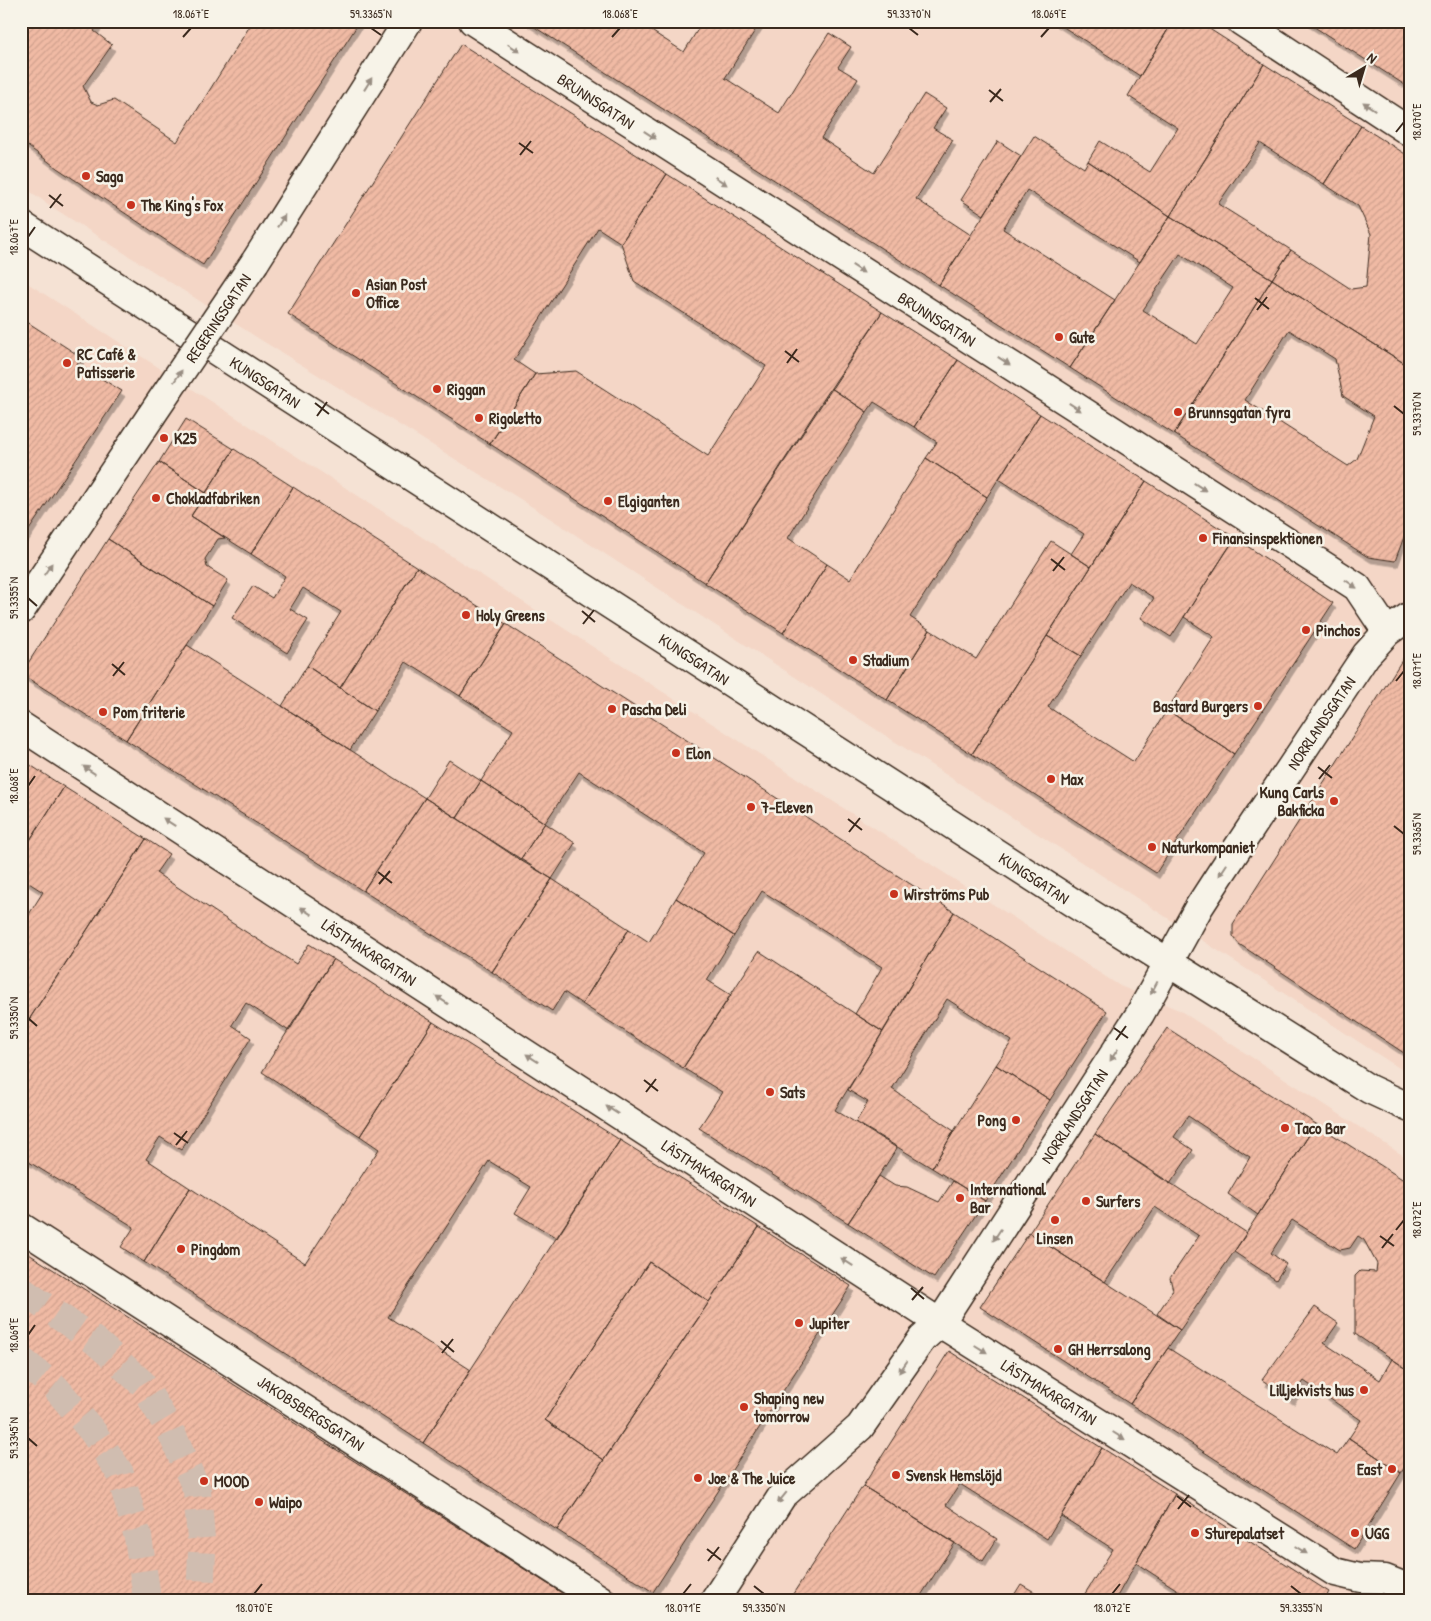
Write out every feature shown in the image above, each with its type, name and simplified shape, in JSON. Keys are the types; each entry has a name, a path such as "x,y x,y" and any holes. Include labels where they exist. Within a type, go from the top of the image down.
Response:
{"street":[{"name":"REGERINGSGATAN","path":"21,610 255,262 408,21"},
{"name":"BRUNNSGATAN","path":"472,21 1357,587 1387,632"},
{"path":"1241,21 1410,132"},
{"name":"KUNGSGATAN","path":"21,225 1075,904 1368,1090 1410,1127"},
{"name":"NORRLANDSGATAN","path":"715,1600 782,1496 860,1427 922,1339 940,1323 1140,1014 1199,907 1226,864 1366,655 1387,632 1410,616"},
{"name":"LÄSTMAKARGATAN","path":"21,726 940,1323 1334,1572 1360,1578 1385,1579 1410,1589"},
{"name":"KUNGSGATAN","path":"1368,1090 1410,1108"},
{"name":"JAKOBSBERGSGATAN","path":"21,1226 601,1600"}],"shaded area":[{"path":"21,21 1410,21 1410,1075 517,497 261,340 52,207 21,185"},
{"path":"21,279 1120,986 1179,1010 1410,1160 1410,1600 21,1600"}],"building":[{"path":"26,21 100,21 94,31 112,45 83,86 91,102 98,105 114,100 177,142 253,21 360,21 203,265 57,168 21,141 21,27"},
{"path":"525,21 636,21 684,52 703,21 761,21 725,78 779,113 829,33 851,47 838,67 858,79 821,138 874,173 924,94 946,108 933,128 953,140 916,199 971,235 939,285"},
{"path":"1054,21 1173,21 1140,76"},
{"path":"1173,21 1197,21 1264,64 1170,216 1088,161 1100,141 1150,172 1178,128 1128,96"},
{"path":"1305,21 1410,21 1410,83 1405,85"},
{"path":"461,44 667,174 621,243 598,228 514,360 535,374 490,444 288,314"},
{"path":"1264,64 1361,126 1324,184 1260,143 1218,204 1291,250 1272,279 1170,216"},
{"path":"1361,126 1410,157 1410,367 1272,279 1291,250 1351,289 1366,287 1371,234 1358,206 1324,184"},
{"path":"1034,136 1084,168 1088,161 1170,216 1140,262 1027,190 1003,229 1115,300 1070,368 939,285"},
{"path":"998,141 1021,156 984,215 961,200"},
{"path":"667,174 882,312 705,583 490,444 535,374 576,371 708,456 766,366 634,281 621,243"},
{"path":"1170,216 1272,279 1174,434 1070,368","holes":["1180,254 1233,288 1197,344 1143,310"]},
{"path":"1272,279 1410,367 1410,521 1395,561 1368,557 1174,434","holes":["1289,330 1335,359 1343,396 1374,416 1357,459 1348,466 1245,400"]},
{"path":"882,312 958,360 914,427 874,402 867,412 831,388"},
{"path":"21,318 81,357 77,364 122,391 21,542"},
{"path":"958,360 1040,414 987,497 926,458 937,442 914,427"},
{"path":"831,388 867,412 788,538 827,564 783,633 705,583"},
{"path":"1040,414 1146,481 1091,567 1071,554 1084,534 999,479"},
{"path":"186,419 234,449 206,493 159,462"},
{"path":"234,449 293,487 251,554 191,516"},
{"path":"926,458 987,497 910,617 930,630 887,700 783,633 827,564 850,579"},
{"path":"159,462 206,493 191,516 225,538 218,539 205,559 207,567 228,580 212,606 108,539"},
{"path":"1146,481 1235,538 1171,637 1141,618 1154,598 1129,582 1081,656 1047,636"},
{"path":"293,487 417,567 340,688 307,666 341,612 303,588 290,609 308,620 287,653 232,618 253,586 272,598 285,576 251,554"},
{"path":"1235,538 1333,603 1234,754 1167,710 1214,637 1184,617"},
{"path":"108,539 212,606 126,740 21,674"},
{"path":"1051,541 1091,567 972,754 887,700 930,630 976,659"},
{"path":"417,567 506,624 460,696 406,662 375,711 340,688"},
{"path":"506,624 954,912 883,1032 855,1014 882,967 762,891 734,936 676,898 704,853 579,772 545,823 481,781 513,730 460,696"},
{"path":"1047,636 1081,656 1048,707 1134,762 1167,710 1234,754 1156,873 972,754"},
{"path":"187,645 425,798 363,891 126,740"},
{"path":"1410,656 1410,1057 1239,944 1233,936 1233,924 1404,657"},
{"path":"307,666 375,711 350,750 282,706"},
{"path":"21,759 64,787 21,854"},
{"path":"449,760 481,781 457,818 425,798"},
{"path":"481,781 545,823 520,860 457,818"},
{"path":"64,787 146,839 21,1032 21,927 43,892 21,878 21,854"},
{"path":"425,798 552,879 492,972 363,891"},
{"path":"545,823 575,843 552,879 520,860"},
{"path":"146,839 169,854 156,873 232,923 296,964 309,944 333,959 289,1031 246,1003 232,1025 251,1038 181,1150 160,1137 146,1159 190,1188 144,1262 121,1247 134,1227 21,1157 21,1032"},
{"path":"552,879 629,929 582,1004 564,992 552,1011 492,972"},
{"path":"676,898 734,936 707,980 731,995 683,1068 582,1004 629,929 649,942"},
{"path":"954,912 1107,1011 1050,1100 996,1065 1012,1041 947,999 892,1089 954,1131 932,1168 856,1122 868,1102 848,1090"},
{"path":"759,951 883,1032 835,1110 897,1148 848,1223 699,1128 722,1092 683,1068"},
{"path":"333,959 433,1022 360,1136 262,1072"},
{"path":"433,1022 620,1140 557,1238 515,1213 531,1187 489,1161 388,1317 471,1370 423,1443 144,1262 190,1188 305,1263 379,1149 360,1136"},
{"path":"1167,1028 1316,1124 1258,1215 1228,1194 1250,1157 1188,1116 1174,1137 1193,1150 1170,1184 1095,1134"},
{"path":"996,1065 1050,1100 985,1201 932,1168"},
{"path":"1316,1124 1410,1184 1410,1371 1355,1334 1355,1276 1360,1271 1376,1272 1377,1264 1364,1240 1358,1236 1350,1248 1340,1250 1292,1220 1271,1253 1286,1264 1276,1280 1234,1252"},
{"path":"1095,1134 1247,1233 1180,1330 1157,1314 1173,1290 1170,1278 1199,1236 1155,1207 1105,1282 1029,1233"},
{"path":"620,1140 759,1227 709,1302 649,1262 545,1420 604,1460 557,1530 423,1443"},
{"path":"879,1176 895,1186 907,1187 939,1202 953,1181 985,1201 934,1278 848,1223"},
{"path":"759,1227 851,1286 653,1592 557,1530"},
{"path":"1029,1233 1180,1330 1130,1404 980,1307"},
{"name":"MOOD","path":"21,1249 200,1363 573,1600 21,1600"},
{"path":"649,1262 709,1302 604,1460 545,1420"},
{"name":"Lilljekvists hus","path":"1315,1307 1338,1323 1324,1343 1380,1380 1392,1359 1410,1371 1410,1459 1401,1473 1349,1438 1361,1420 1304,1381 1291,1399 1262,1380"},
{"path":"1168,1348 1337,1455 1349,1438 1401,1473 1354,1549 1130,1404"},
{"path":"949,1351 1102,1448 1047,1539 960,1484 946,1505 997,1539 983,1561 863,1486"},
{"path":"1102,1448 1175,1494 1115,1600 1081,1600 1113,1549 1061,1516"},
{"path":"863,1486 955,1543 918,1600 789,1600"},
{"name":"Sturepalatset","path":"1175,1494 1329,1592 1324,1600 1193,1600 1136,1563"},
{"path":"1021,1584 1048,1600 1011,1600"}],"tunnel":[{"path":"21,1290 95,1341 142,1383 171,1432 197,1490 202,1551 200,1600"},
{"path":"21,1360 56,1388 93,1432 120,1473 138,1537 146,1591 145,1600"}],"place":[{"name":"Saga","path":"86,176"},
{"name":"The King's Fox","path":"131,205"},
{"name":"Asian Post Office","path":"356,293"},
{"name":"Gute","path":"1059,337"},
{"name":"RC Café & Patisserie","path":"67,363"},
{"name":"Riggan","path":"437,389"},
{"name":"Brunnsgatan fyra","path":"1178,412"},
{"name":"Rigoletto","path":"479,418"},
{"name":"K25","path":"164,438"},
{"name":"Chokladfabriken","path":"156,498"},
{"name":"Elgiganten","path":"608,501"},
{"name":"Finansinspektionen","path":"1203,538"},
{"name":"Holy Greens","path":"466,615"},
{"name":"Pinchos","path":"1306,630"},
{"name":"Stadium","path":"853,660"},
{"name":"Bastard Burgers","path":"1258,706"},
{"name":"Pascha Deli","path":"612,709"},
{"name":"Pom friterie","path":"103,712"},
{"name":"Elon","path":"676,753"},
{"name":"Max","path":"1051,779"},
{"name":"Kung Carls Bakficka","path":"1334,801"},
{"name":"7-Eleven","path":"751,807"},
{"name":"Naturkompaniet","path":"1152,847"},
{"name":"Wirströms Pub","path":"894,894"},
{"name":"Sats","path":"770,1092"},
{"name":"Pong","path":"1016,1120"},
{"name":"Taco Bar","path":"1285,1128"},
{"name":"International Bar","path":"960,1198"},
{"name":"Surfers","path":"1086,1201"},
{"name":"Linsen","path":"1055,1220"},
{"name":"Pingdom","path":"181,1249"},
{"name":"Jupiter","path":"799,1323"},
{"name":"GH Herrsalong","path":"1058,1349"},
{"name":"Lilljekvists hus","path":"1364,1390"},
{"name":"Shaping new tomorrow","path":"744,1407"},
{"name":"East","path":"1392,1469"},
{"name":"Svensk Hemslöjd","path":"896,1475"},
{"name":"Joe & The Juice","path":"698,1478"},
{"name":"MOOD","path":"204,1481"},
{"name":"Waipo","path":"259,1502"},
{"name":"Sturepalatset","path":"1195,1533"},
{"name":"UGG","path":"1355,1533"}]}
